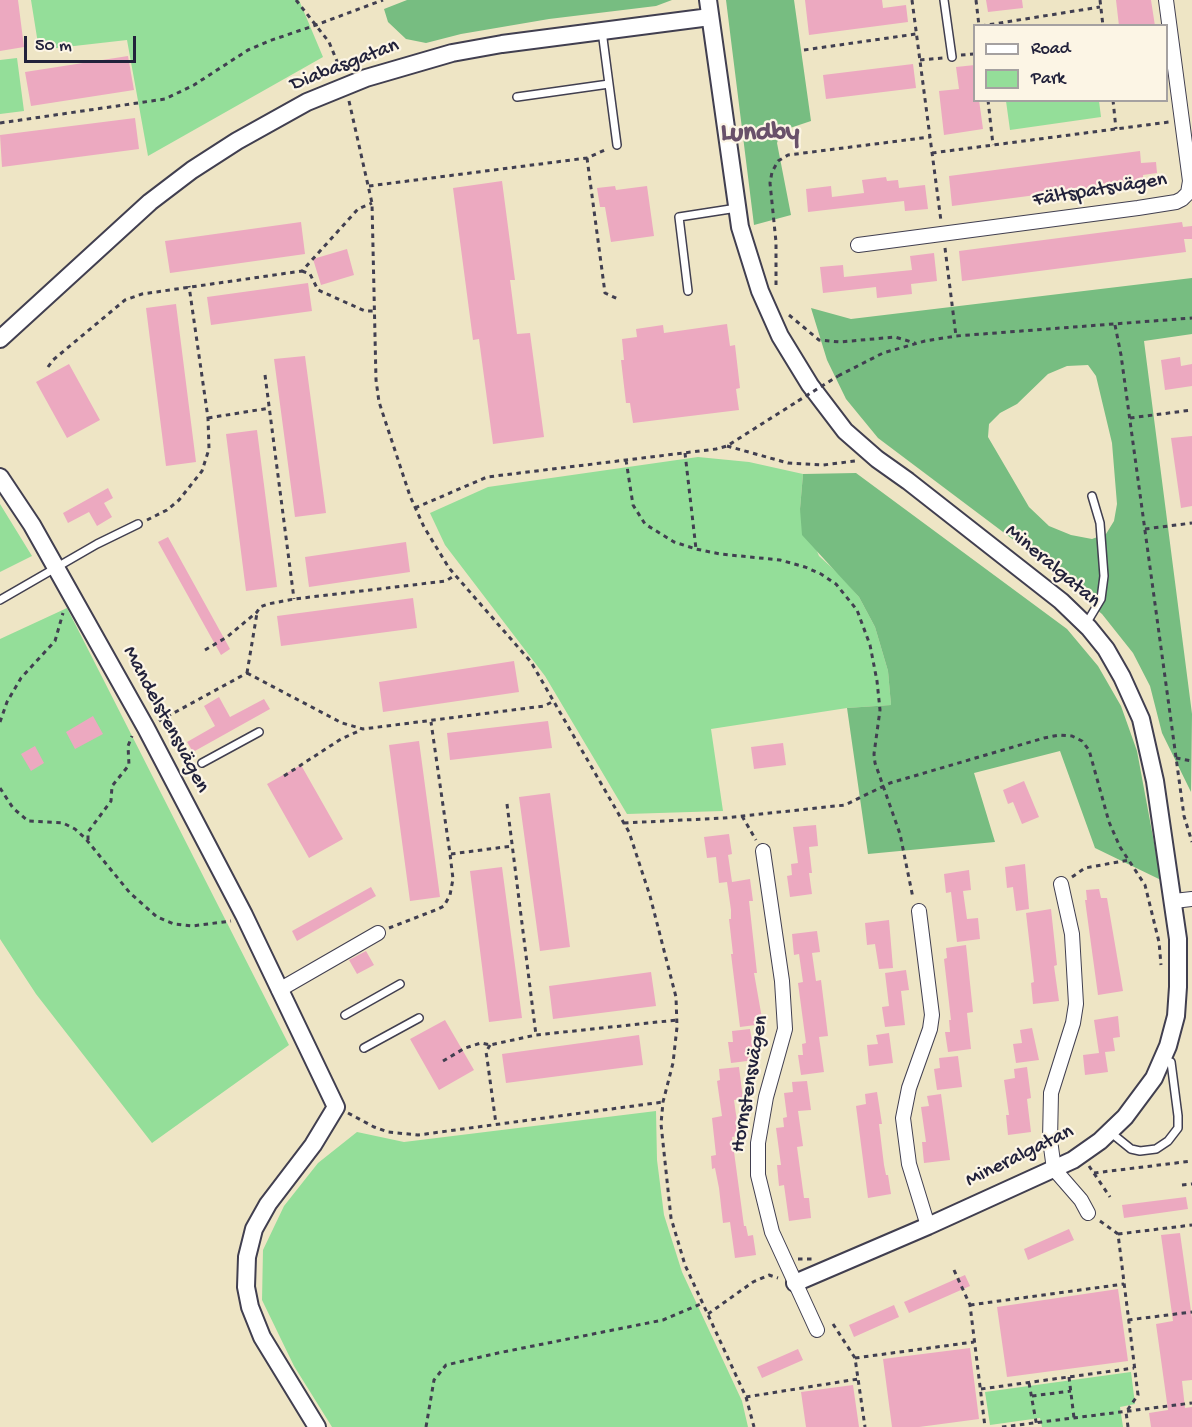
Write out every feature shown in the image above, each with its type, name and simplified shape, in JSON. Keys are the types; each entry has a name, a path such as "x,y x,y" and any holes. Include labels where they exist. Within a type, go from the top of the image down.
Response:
{"street":[{"name":"Fältspatsvägen","path":"858,245 1176,202 1188,193 1190,181 1166,0"},
{"name":"Diabasgatan","path":"0,339 150,202 192,170 228,147 307,102 366,78 452,53 602,31 709,8"},
{"name":"Mineralgatan","path":"709,8 740,227 760,291 780,336 810,386 845,431 877,459 1061,601 1086,624 1106,649 1141,719 1155,781 1178,939 1176,1016 1163,1059 1154,1078 1125,1117 1110,1132 1081,1155 1054,1169 795,1283"},
{"name":"Mandelstensvägen","path":"0,477 32,525 146,728 244,915 336,1107"},
{"name":"Hornstensvägen","path":"763,851 782,981 785,1029 766,1097 758,1143 758,1175 772,1232 817,1330"},
{"path":"1062,884 1072,934 1076,1004 1073,1023 1051,1093 1050,1140 1054,1169 1081,1200 1088,1213"},
{"path":"1174,901 1192,898"},
{"path":"919,911 932,1015 930,1029 909,1088 903,1118 909,1164 928,1226"},
{"path":"279,990 378,933"},
{"path":"317,1427 262,1337 250,1307 246,1287 247,1257 254,1229 268,1204 306,1155 336,1107"}],"lane":[{"path":"944,0 952,57"},
{"path":"602,31 617,145"},
{"path":"517,97 609,84"},
{"path":"688,291 679,217 737,208"},
{"path":"1086,624 1101,600 1104,576 1100,523 1092,496"},
{"path":"0,600 97,544 138,524"},
{"path":"202,763 259,732"},
{"path":"345,1015 400,984"},
{"path":"364,1048 419,1018"},
{"path":"1110,1132 1131,1149 1140,1151 1156,1149 1168,1141 1178,1128 1170,1062 1163,1059"}],"path":[{"path":"296,0 329,42 338,59 343,76"},
{"path":"0,123 165,99 194,85 248,50 383,0"},
{"path":"912,0 956,336"},
{"path":"976,0 980,24"},
{"path":"1100,0 1103,24"},
{"path":"993,24 1101,7"},
{"path":"804,50 916,34"},
{"path":"348,95 372,203 377,393 415,508 424,527 455,575 531,662 624,823 650,896 676,997 673,1063 663,1102 662,1148 671,1218 679,1250 746,1397 754,1427"},
{"path":"988,102 993,145"},
{"path":"1113,102 1116,129"},
{"path":"932,153 1182,120"},
{"path":"777,291 776,242 770,183 772,172 778,161 788,156 930,137"},
{"path":"369,186 587,158 617,145"},
{"path":"587,158 605,292 618,299"},
{"path":"302,271 358,208 372,203"},
{"path":"48,367 53,360 125,300 142,294 302,271 310,274 318,290 365,311 375,311"},
{"path":"138,524 155,517 179,500 202,471 209,449 208,418 189,286"},
{"path":"785,311 819,340 840,342 895,337 915,343"},
{"path":"415,508 487,477 728,446 838,376 883,354 915,343 956,336 1192,318"},
{"path":"1115,325 1130,418 1175,758 1184,816 1192,842"},
{"path":"265,375 294,599"},
{"path":"208,418 270,408"},
{"path":"1130,418 1192,410"},
{"path":"728,446 788,463 824,465 855,461"},
{"path":"685,453 696,549"},
{"path":"626,460 633,505 645,524 674,542 696,549 720,554 780,560 805,567 836,584 857,610 874,663 880,710 875,763 900,834 913,898 919,911"},
{"path":"1145,529 1192,523"},
{"path":"205,650 227,637 260,607 268,604 446,581 455,575"},
{"path":"0,722 21,678 55,641 68,588"},
{"path":"247,673 257,612"},
{"path":"88,842 88,832 111,801 112,786 129,765 128,746 132,736 247,673"},
{"path":"247,673 342,723 363,729"},
{"path":"284,776 341,739 363,729 544,706 554,701"},
{"path":"378,933 444,906 450,895 453,879 431,722"},
{"path":"624,823 742,816 845,805 883,786 927,771 1044,738 1059,735 1072,736 1082,741 1089,750 1109,822 1120,847 1144,885 1162,969"},
{"path":"1175,758 1192,761"},
{"path":"0,788 13,808 28,821 63,823 75,829 130,893 157,917 174,924 192,926 227,923 244,915"},
{"path":"507,804 536,1035"},
{"path":"742,816 763,851"},
{"path":"450,854 512,846"},
{"path":"1062,884 1085,868 1129,860"},
{"path":"443,1061 481,1043 490,1045 536,1035 676,1020"},
{"path":"490,1045 486,1058 496,1124"},
{"path":"336,1107 374,1127 402,1135 418,1135 663,1102"},
{"path":"1081,1155 1110,1197"},
{"path":"1094,1173 1192,1161"},
{"path":"1182,1185 1192,1184"},
{"path":"1088,1213 1118,1234 1192,1226"},
{"path":"1118,1234 1138,1395 1126,1412 1128,1427"},
{"path":"954,1270 970,1305 985,1427"},
{"path":"708,1314 745,1286 769,1275 795,1283"},
{"path":"970,1305 1124,1284"},
{"path":"426,1427 434,1380 446,1365 663,1320 703,1303"},
{"path":"1128,1320 1192,1312"},
{"path":"833,1324 855,1358 865,1427"},
{"path":"855,1358 974,1342"},
{"path":"981,1389 1134,1368"},
{"path":"1069,1377 1074,1418"},
{"path":"746,1397 858,1379"},
{"path":"1029,1383 1037,1425"},
{"path":"1032,1396 1071,1391"},
{"path":"1002,1427 1037,1425 1192,1403"}],"green space":[{"path":"31,0 299,0 323,57 148,156 127,40 39,50"},
{"path":"407,0 672,0 656,6 549,19 461,34 426,43 406,39 388,22 384,9"},
{"path":"726,0 794,0 811,121 781,131 777,143 791,215 754,225"},
{"path":"17,58 24,111 0,114 0,60"},
{"path":"1006,102 1099,102 1101,117 1010,130"},
{"path":"1192,278 1192,334 1144,341 1192,714 1191,792 1162,733 1150,686 1133,653 1102,614 1015,541 878,438 846,399 827,360 811,308 851,319","holes":["1088,365 1096,376 1112,443 1117,504 1114,521 1106,534 1092,539 1071,535 1049,526 1029,507 988,437 989,424 1000,413 1017,404 1048,374 1067,366"]},
{"path":"698,457 749,462 803,474 800,509 819,556 859,597 875,627 888,671 891,705 847,708 711,729 723,811 627,814 545,676 445,545 430,513 488,487"},
{"path":"856,473 1067,629 1098,666 1121,706 1137,751 1161,880 1095,848 1060,751 974,773 995,842 868,854 847,708 891,705 888,671 875,627 859,597 802,535 800,509 803,474"},
{"path":"0,504 32,556 0,572"},
{"path":"67,608 289,1045 152,1143 36,994 0,939 0,639"},
{"path":"656,1111 657,1160 664,1215 682,1272 742,1401 748,1427 332,1427 294,1366 262,1300 263,1250 284,1206 318,1163 357,1132 404,1142"},
{"path":"1131,1372 1135,1404 1120,1407 1123,1427 1042,1427 1040,1418 990,1425 985,1392"}],"building":[{"path":"0,0 18,0 24,47 0,51"},
{"path":"805,0 882,0 883,8 906,5 908,22 809,35"},
{"path":"986,0 1022,0 1023,8 988,12"},
{"path":"1116,0 1151,0 1155,24 1119,24"},
{"path":"128,56 134,90 31,106 25,72"},
{"path":"913,64 916,88 826,99 823,75"},
{"path":"973,65 973,102 979,102 983,129 944,135 939,91 959,89 956,67"},
{"path":"135,118 139,149 2,167 0,135"},
{"path":"1140,151 1141,163 1156,162 1157,173 1143,175 1143,181 952,206 949,176"},
{"path":"886,177 887,181 898,180 899,188 925,185 928,209 905,211 904,201 808,212 806,189 831,186 832,197 864,193 862,180"},
{"path":"502,181 515,280 510,280 517,334 530,333 544,437 493,444 479,339 473,340 453,188"},
{"path":"615,186 616,190 647,186 654,236 611,242 605,207 600,207 597,188"},
{"path":"301,222 305,254 170,273 165,241"},
{"path":"1182,222 1183,227 1192,226 1192,239 1184,239 1186,252 962,281 959,251"},
{"path":"347,249 354,275 321,285 313,259"},
{"path":"934,253 937,281 911,284 912,294 877,298 876,287 823,293 820,267 843,265 844,277 912,270 910,256"},
{"path":"308,283 312,311 211,325 207,297"},
{"path":"176,304 196,462 166,466 146,308"},
{"path":"727,324 730,346 735,345 740,388 736,389 739,410 633,423 630,403 626,403 621,360 624,360 622,339 637,337 636,329 663,325 664,333"},
{"path":"305,356 326,513 295,517 274,359"},
{"path":"1180,357 1181,366 1192,364 1192,386 1165,390 1161,360"},
{"path":"69,364 100,420 67,438 36,382"},
{"path":"257,430 277,587 246,591 226,434"},
{"path":"1192,436 1192,506 1181,508 1171,438"},
{"path":"108,488 113,498 104,503 112,517 97,526 89,512 68,523 63,513"},
{"path":"168,537 230,649 221,655 158,542"},
{"path":"406,542 410,572 309,587 305,557"},
{"path":"413,598 417,628 281,646 277,616"},
{"path":"514,661 519,692 383,712 379,682"},
{"path":"219,697 230,717 264,699 270,709 193,752 187,742 215,726 204,706"},
{"path":"93,716 103,734 75,749 66,732"},
{"path":"548,721 552,748 450,760 447,733"},
{"path":"419,741 440,897 410,901 389,745"},
{"path":"783,743 786,765 754,769 751,747"},
{"path":"35,746 44,763 31,771 21,754"},
{"path":"301,765 343,839 309,858 267,784"},
{"path":"1024,781 1039,817 1022,824 1013,802 1008,804 1003,790"},
{"path":"550,793 570,947 540,951 519,797"},
{"path":"816,825 818,846 809,847 812,894 790,897 787,876 792,875 791,864 798,863 793,827"},
{"path":"729,834 732,854 728,855 732,882 750,879 753,901 749,901 757,973 754,973 763,1024 740,1027 731,954 733,954 729,919 731,919 731,910 727,882 719,883 716,857 707,858 704,837"},
{"path":"1025,864 1029,909 1016,911 1013,887 1007,888 1005,867"},
{"path":"502,867 522,1018 489,1022 470,871"},
{"path":"969,870 971,890 963,891 967,919 978,918 980,939 957,942 951,892 946,893 944,874"},
{"path":"371,887 376,896 297,941 292,931"},
{"path":"1099,889 1101,898 1107,898 1123,991 1098,995 1085,900 1087,900 1086,890"},
{"path":"1051,909 1057,965 1054,966 1059,1001 1033,1004 1031,983 1034,982 1026,913"},
{"path":"889,920 893,968 879,969 875,944 867,945 865,923"},
{"path":"817,931 820,952 812,953 816,981 821,980 828,1036 819,1037 824,1072 801,1075 798,1055 803,1055 802,1044 806,1043 798,983 803,982 799,954 794,955 792,934"},
{"path":"966,945 973,1012 967,1013 971,1049 948,1052 945,1032 950,1032 949,1020 951,1020 944,959 947,958 946,948"},
{"path":"366,951 374,965 357,974 349,960"},
{"path":"906,970 909,990 901,991 905,1025 885,1027 882,1007 889,1006 885,973"},
{"path":"651,972 656,1006 553,1019 549,986"},
{"path":"1118,1016 1120,1037 1113,1038 1115,1051 1105,1052 1108,1072 1085,1075 1083,1055 1099,1053 1094,1020"},
{"path":"445,1020 474,1070 439,1090 410,1039"},
{"path":"1032,1028 1039,1060 1016,1063 1013,1044 1022,1043 1020,1030"},
{"path":"750,1029 755,1060 731,1063 728,1042 733,1042 732,1031"},
{"path":"889,1033 893,1063 869,1066 867,1045 878,1044 876,1035"},
{"path":"639,1035 643,1065 506,1083 502,1054"},
{"path":"958,1056 962,1087 937,1090 934,1069 940,1068 939,1058"},
{"path":"739,1067 743,1099 734,1100 739,1136 732,1137 744,1226 746,1226 748,1236 753,1235 756,1255 735,1258 730,1222 723,1223 719,1188 715,1168 712,1169 711,1156 716,1155 712,1118 722,1116 717,1081 720,1080 719,1069"},
{"path":"1027,1067 1031,1098 1027,1099 1031,1132 1008,1135 1006,1115 1009,1115 1004,1080 1015,1078 1014,1069"},
{"path":"807,1081 811,1110 798,1111 803,1146 797,1147 804,1198 809,1198 811,1218 789,1221 784,1185 779,1186 777,1165 781,1165 776,1128 784,1127 783,1118 787,1117 784,1093 793,1092 792,1082"},
{"path":"877,1092 882,1124 879,1124 884,1165 891,1194 868,1198 856,1106 866,1104 865,1094"},
{"path":"941,1094 950,1160 924,1163 922,1142 926,1142 921,1107 929,1106 927,1096"},
{"path":"1186,1197 1188,1209 1124,1218 1122,1205"},
{"path":"1069,1229 1074,1240 1028,1260 1024,1249"},
{"path":"1180,1233 1192,1318 1192,1380 1182,1381 1185,1408 1192,1407 1192,1427 1151,1427 1149,1413 1168,1410 1156,1324 1173,1321 1161,1235"},
{"path":"965,1275 970,1286 909,1313 904,1302"},
{"path":"1118,1289 1128,1361 1007,1377 997,1307"},
{"path":"894,1305 899,1317 854,1337 849,1325"},
{"path":"970,1348 979,1419 919,1427 892,1427 883,1359"},
{"path":"798,1349 803,1360 762,1378 757,1367"},
{"path":"853,1385 859,1427 806,1427 801,1392"}],"district":[{"name":"Lundby","path":"760,135"}]}
